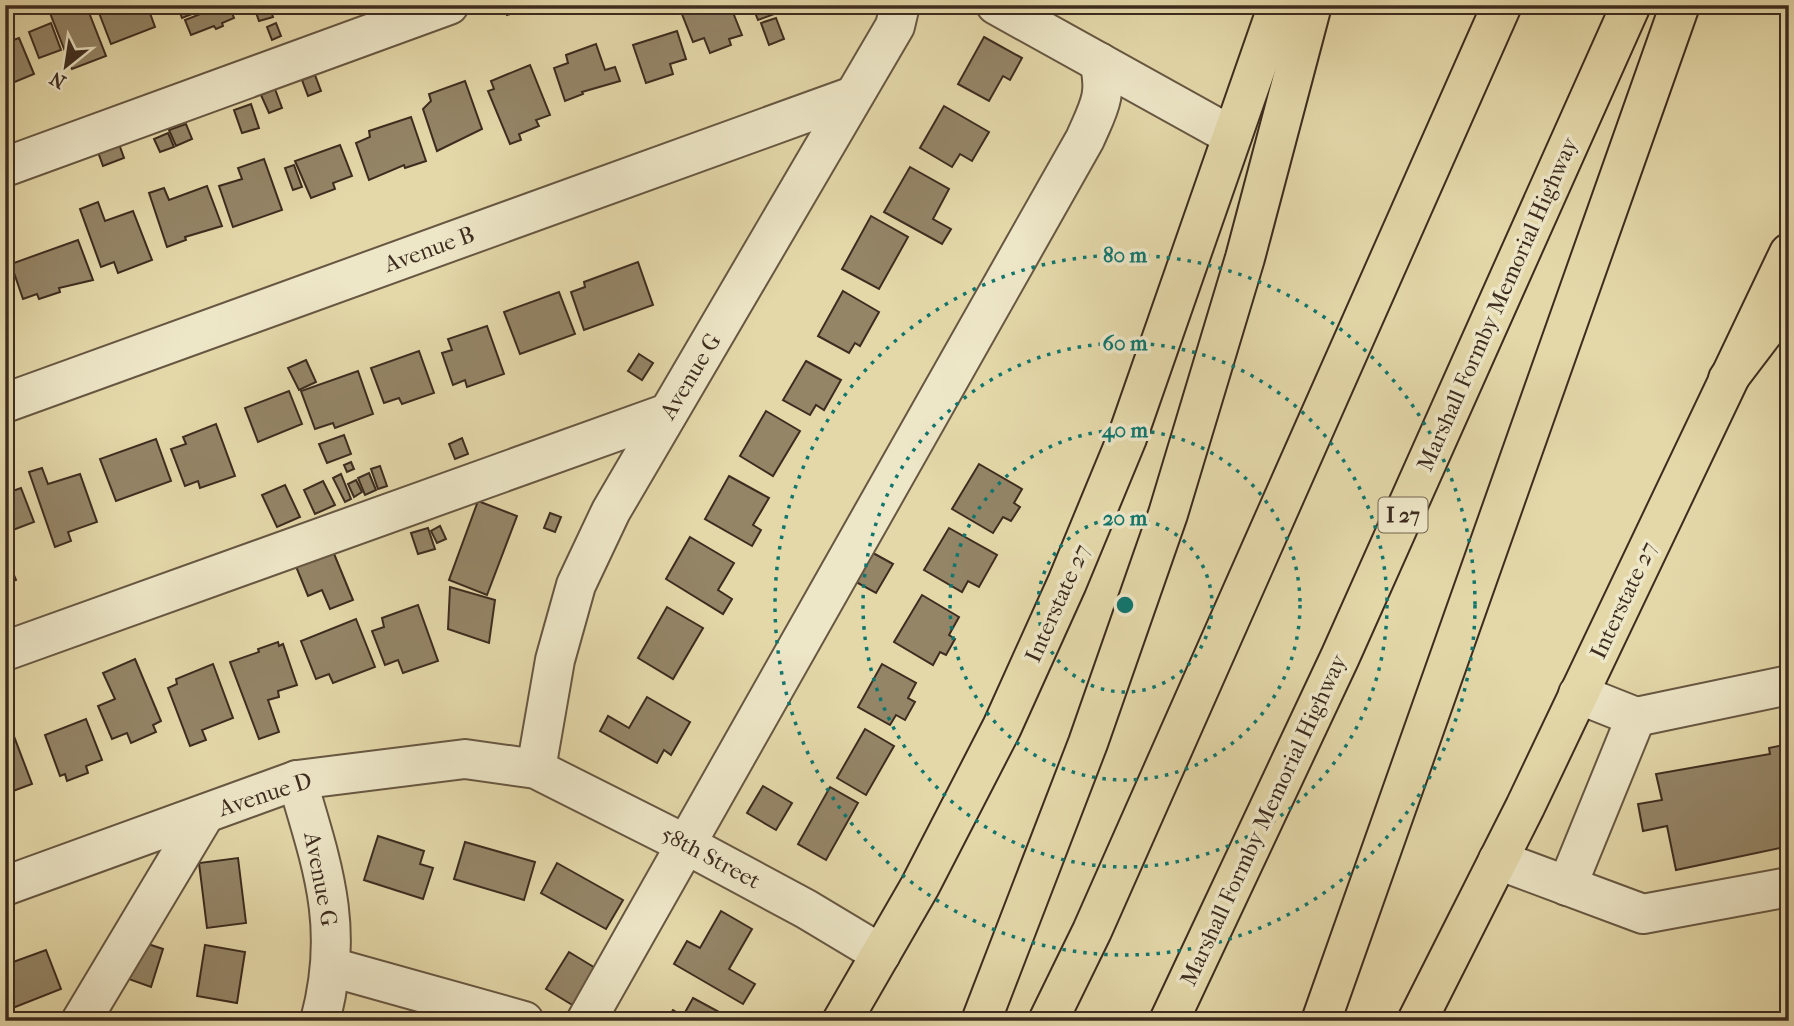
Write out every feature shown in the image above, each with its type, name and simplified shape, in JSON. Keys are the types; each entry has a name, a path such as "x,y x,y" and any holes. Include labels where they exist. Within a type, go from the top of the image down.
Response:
{"main road":[{"name":"Interstate 27","path":"842,1021 920,886 1002,727 1067,583 1126,438 1278,5"},
{"path":"981,1021 1088,743 1168,514 1245,258 1312,5"},
{"path":"1048,1021 1092,932 1502,5"},
{"name":"Marshall Formby Memorial Highway","path":"1169,1021 1340,657 1630,5"},
{"path":"1321,1021 1680,5"},
{"name":"Interstate 27","path":"1417,1021 1498,860 1789,253"},
{"path":"1728,379 1779,312 1789,304"}],"street":[{"path":"5,167 449,5"},
{"name":"Avenue G","path":"536,769 555,660 576,585 611,511 895,26 900,5"},
{"path":"996,5 1232,135"},
{"path":"586,1021 1085,139 1102,100 1105,83 1099,62"},
{"name":"Avenue B","path":"5,403 853,96"},
{"path":"5,651 668,413"},
{"path":"1578,694 1636,717 1789,685"},
{"path":"1567,886 1636,717"},
{"name":"Avenue D","path":"5,886 297,780 465,759 536,769"},
{"name":"58th Street","path":"536,769 687,845 806,909 881,954"},
{"name":"Avenue G","path":"297,780 331,906 333,951 320,1021"},
{"path":"81,1021 205,814"},
{"path":"1498,860 1643,914 1789,887"},
{"path":"331,967 524,1021"}],"building":[{"path":"70,5 86,5 106,56 72,69 50,13"},
{"path":"96,5 147,5 155,27 111,44"},
{"path":"177,5 215,5 182,18"},
{"path":"229,5 234,18 216,29 214,26 191,35 185,20"},
{"path":"269,5 273,17 259,21 254,7"},
{"path":"503,5 521,5 522,10 507,15"},
{"path":"691,5 730,5 742,35 729,39 731,45 710,53 704,38 693,42 680,9"},
{"path":"752,5 799,5 758,20"},
{"path":"776,18 784,39 769,45 761,23"},
{"path":"51,23 61,50 39,58 29,32"},
{"path":"276,23 281,36 272,40 267,27"},
{"path":"677,31 686,59 670,64 673,74 646,83 633,45"},
{"path":"984,37 1022,58 1010,80 1003,76 989,101 958,84"},
{"path":"19,38 34,74 5,86 5,43"},
{"path":"596,44 605,70 615,67 620,81 582,92 583,94 565,101 554,68 568,63 566,55"},
{"path":"530,65 550,115 536,120 539,126 519,134 521,140 510,144 488,91 494,89 491,81"},
{"path":"315,75 321,91 308,96 302,80"},
{"path":"465,81 482,129 437,151 423,109 431,101 429,94"},
{"path":"275,89 282,108 269,113 261,95"},
{"path":"251,104 259,128 242,133 234,110"},
{"path":"944,106 989,132 972,161 960,154 952,167 920,148"},
{"path":"411,117 426,161 405,168 404,165 369,180 356,143 370,137 369,131"},
{"path":"186,124 192,139 176,146 169,130"},
{"path":"168,133 174,147 160,152 154,139"},
{"path":"119,144 124,158 103,166 98,152"},
{"path":"340,145 352,176 333,183 335,189 311,198 295,161"},
{"path":"264,159 282,210 233,227 219,186 242,179 238,168"},
{"path":"294,165 302,187 293,190 285,168"},
{"path":"910,167 949,189 933,219 951,229 942,244 884,212"},
{"path":"207,186 222,226 185,237 186,240 167,247 149,193 164,188 169,200"},
{"path":"98,202 105,221 133,211 152,260 118,273 114,262 101,267 80,209"},
{"path":"871,216 908,237 879,289 842,269"},
{"path":"78,240 93,280 59,288 60,292 39,299 37,294 23,299 11,264"},
{"path":"638,262 653,305 584,330 571,292 585,287 584,282"},
{"path":"843,291 879,312 860,346 855,343 849,353 818,336"},
{"path":"559,292 575,334 520,354 504,312"},
{"path":"487,326 504,374 467,387 465,380 453,385 442,353 452,350 448,339"},
{"path":"419,351 434,393 402,404 399,398 384,403 371,368"},
{"path":"639,354 653,363 642,380 628,371"},
{"path":"306,360 316,382 299,390 288,368"},
{"path":"806,361 841,380 824,410 816,405 810,415 783,400"},
{"path":"358,371 373,414 335,428 333,423 315,429 301,391"},
{"path":"289,391 302,424 258,442 245,408"},
{"path":"766,411 800,431 773,476 740,456"},
{"path":"216,424 235,476 200,488 198,481 185,486 171,449 186,444 183,437"},
{"path":"344,435 351,454 327,463 319,444"},
{"path":"462,438 468,454 455,459 449,444"},
{"path":"156,439 171,481 116,501 100,459"},
{"path":"351,462 354,469 347,472 344,465"},
{"path":"979,464 1022,489 1014,503 1020,507 1011,521 1003,517 993,533 952,509"},
{"path":"380,466 387,486 378,489 371,469"},
{"path":"42,468 48,484 80,474 97,522 68,532 71,541 55,547 29,472"},
{"path":"369,473 376,490 365,495 358,478"},
{"path":"341,474 351,499 345,502 333,478"},
{"path":"729,476 769,498 753,525 761,530 752,546 705,519"},
{"path":"356,480 362,492 354,497 348,484"},
{"path":"323,481 335,505 315,514 304,490"},
{"path":"285,485 300,517 277,527 262,495"},
{"path":"21,488 34,522 5,533 5,489 7,493"},
{"path":"478,501 517,516 487,595 449,580"},
{"path":"550,513 561,517 555,532 544,528"},
{"path":"440,526 446,539 437,543 431,531"},
{"path":"428,528 435,549 418,554 411,533"},
{"path":"949,528 997,555 979,587 968,581 962,592 924,570"},
{"path":"690,537 734,563 718,590 732,599 723,614 666,579"},
{"path":"330,544 353,600 330,609 322,590 308,596 293,559"},
{"path":"864,548 893,564 876,593 847,577"},
{"path":"5,554 16,580 5,584"},
{"path":"450,587 495,600 489,643 448,629"},
{"path":"922,595 959,617 949,635 955,639 946,655 940,652 933,665 894,642"},
{"path":"418,605 438,661 403,673 398,660 385,665 372,631 384,627 382,618"},
{"path":"667,607 703,628 673,679 638,658"},
{"path":"356,619 375,667 333,683 329,674 316,679 301,641"},
{"path":"278,642 279,646 283,644 297,685 278,691 279,697 268,700 279,732 259,739 230,662"},
{"path":"135,659 161,721 153,725 156,732 131,743 127,733 112,739 98,706 115,699 103,673"},
{"path":"213,664 233,718 202,730 206,740 190,746 168,688 177,684 176,679"},
{"path":"882,664 916,683 908,698 915,702 905,720 896,715 890,725 858,707"},
{"path":"647,697 690,722 671,755 664,750 657,763 600,731 608,716 629,728"},
{"path":"86,719 102,760 86,766 88,773 67,781 65,774 60,776 45,735"},
{"path":"865,729 894,746 866,795 837,778"},
{"path":"12,731 32,784 5,794 5,734"},
{"path":"1789,744 1789,846 1676,870 1667,826 1643,831 1638,804 1662,800 1656,774 1770,754 1769,748"},
{"path":"763,786 792,803 776,830 747,813"},
{"path":"830,787 858,803 826,860 798,844"},
{"path":"378,836 424,851 420,864 433,868 423,899 364,880"},
{"path":"465,842 535,862 524,900 454,879"},
{"path":"238,858 246,923 207,928 199,863"},
{"path":"557,863 623,900 606,929 541,893"},
{"path":"721,911 752,929 729,969 755,984 743,1004 674,964 687,941 700,948"},
{"path":"136,940 163,949 151,987 123,977"},
{"path":"205,945 245,952 237,1003 197,996"},
{"path":"46,950 61,989 5,1011 5,965"},
{"path":"569,952 597,969 574,1006 546,989"},
{"path":"693,998 734,1020 666,1021 673,1010 683,1016"}]}
